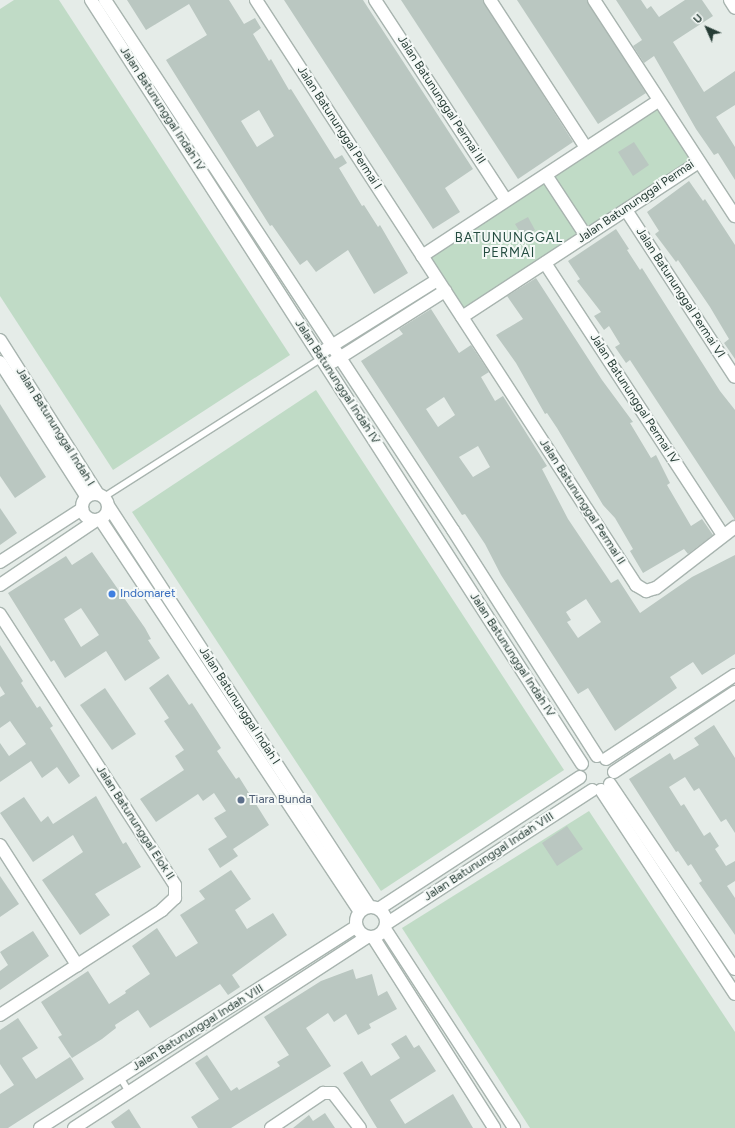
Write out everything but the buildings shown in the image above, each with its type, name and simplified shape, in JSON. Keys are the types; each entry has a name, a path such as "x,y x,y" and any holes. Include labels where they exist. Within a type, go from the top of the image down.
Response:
{"street":[{"name":"Jalan Batununggal Indah IV","path":"91,0 582,764"},
{"name":"Jalan Batununggal Indah IV","path":"105,0 601,758"},
{"name":"Jalan Batununggal Permai I","path":"256,0 422,256"},
{"name":"Jalan Batununggal Permai III","path":"375,0 506,200"},
{"path":"490,0 586,148"},
{"path":"462,318 422,256 658,100 594,0"},
{"path":"730,0 735,8"},
{"name":"Jalan Batununggal Permai","path":"462,318 699,162 658,100"},
{"path":"699,162 735,216"},
{"path":"546,175 586,236"},
{"name":"Jalan Batununggal Permai VI","path":"626,210 735,377"},
{"name":"Jalan Batununggal Permai IV","path":"545,263 723,535"},
{"path":"322,360 332,346 437,280"},
{"path":"322,360 340,358 445,291"},
{"name":"Jalan Batununggal Permai II","path":"462,318 636,585 646,591 656,588 735,527"},
{"name":"Jalan Batununggal Indah I","path":"0,340 99,498 226,687 369,908"},
{"name":"Jalan Batununggal Indah I","path":"0,362 99,498"},
{"path":"0,562 99,498"},
{"path":"0,585 98,520 99,498"},
{"name":"Jalan Batununggal Indah I","path":"82,509 86,516 98,520 214,694 369,908"},
{"path":"438,539 453,530"},
{"name":"Jalan Batununggal Elok II","path":"0,614 175,885 175,898 162,910 0,1014"},
{"path":"735,676 601,758 589,758 582,764 580,777 584,785 601,788 735,969"},
{"path":"601,788 614,772 735,692"},
{"path":"601,758 614,772"},
{"name":"Jalan Batununggal Indah VIII","path":"369,908 580,777"},
{"path":"601,788 735,994"},
{"name":"Jalan Batununggal Indah VIII","path":"386,926 601,788"},
{"path":"0,845 77,965"},
{"path":"494,1128 370,937 356,927 355,919 369,908 385,915 386,926 514,1128"},
{"path":"370,937 386,926"},
{"name":"Jalan Batununggal Indah VIII","path":"40,1128 356,927"},
{"name":"Jalan Batununggal Indah VIII","path":"74,1128 370,937"},
{"path":"271,1128 323,1093 333,1093 360,1128"}],"lane":[{"path":"194,159 205,152"},
{"path":"99,498 322,360"},
{"path":"214,694 226,687"},
{"path":"120,1077 129,1092"}],"green space":[{"path":"14,0 59,0 290,355 113,470 0,296 0,9"},
{"path":"661,102 698,159 463,315 424,256"},
{"path":"316,390 564,770 381,891 132,512"},
{"path":"589,811 735,1032 735,1128 530,1128 402,928"}],"place":[{"name":"Indomaret","path":"112,594"},
{"name":"Tiara Bunda","path":"241,800"}],"district":[{"name":"BATUNUNGGAL PERMAI","path":"509,246"}]}
